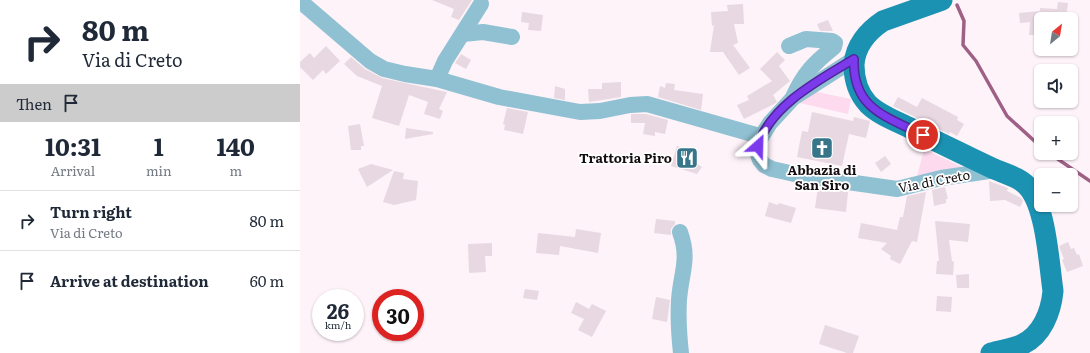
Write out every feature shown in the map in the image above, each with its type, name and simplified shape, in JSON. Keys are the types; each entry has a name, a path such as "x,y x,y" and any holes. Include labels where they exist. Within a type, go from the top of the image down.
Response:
{"main road":[{"name":"Via di Creto","path":"942,0 883,21 874,27 861,42 854,59 855,81 862,95 874,108 900,123 996,170 1022,181 1029,188 1039,204 1053,291 1052,304 1048,316 1031,339 1021,345 991,353"}],"street":[{"path":"300,0 376,65 398,72 437,79 499,98 580,112 600,111 630,105 656,105 756,135 760,139 770,123 793,98 854,59"},
{"path":"437,79 445,61 481,4"},
{"path":"463,34 483,32 512,37"},
{"path":"788,46 806,39 832,41 835,43 834,47 806,72 793,98"},
{"name":"Via di Creto","path":"760,139 757,152 760,160 764,165 772,168 799,175 897,189 941,178 996,170"},
{"path":"680,232 684,243 686,264 679,300 679,335 681,353"}],"shaded area":[{"path":"812,91 851,99 848,114 800,103"},
{"path":"924,149 964,168 917,177"}],"building":[{"path":"432,0 472,0 459,20 451,17 454,9"},
{"path":"1058,2 1068,3 1067,12 1034,12 1034,35 1029,35 1030,22 1020,23 1019,13 1040,11 1040,8 1057,9"},
{"path":"743,4 744,24 734,24 738,43 733,45 750,68 739,75 723,52 710,52 714,25 712,26 711,12 728,11 727,5"},
{"path":"522,12 543,15 541,31 528,30 529,23 521,22"},
{"path":"828,20 833,31 820,31 817,24"},
{"path":"326,46 340,61 326,74 323,70 313,80 300,67 300,62 310,53 314,58"},
{"path":"777,52 785,60 779,66 790,81 773,95 777,102 776,103 744,119 737,105 749,100 747,96 772,81 760,69"},
{"path":"461,54 471,60 466,69 455,63"},
{"path":"351,57 365,69 382,78 447,92 439,109 443,111 440,119 424,114 428,102 409,95 399,126 372,118 382,86 357,76 344,64"},
{"path":"621,82 621,97 589,102 588,89 602,89 602,83"},
{"path":"666,83 675,84 674,90 703,94 701,110 658,97 660,86 665,88"},
{"path":"555,86 565,89 565,100 554,98"},
{"path":"898,97 917,107 922,98 958,117 957,120 964,124 957,136 950,132 949,134 893,106"},
{"path":"507,108 528,112 523,134 504,130 505,125 503,124"},
{"path":"812,112 853,121 854,117 870,121 866,138 849,134 842,166 797,157 802,131 808,132"},
{"path":"631,114 646,114 668,120 665,134 655,132 655,136 643,134 645,123 631,123"},
{"path":"360,124 364,146 361,146 361,150 351,150 348,126"},
{"path":"406,128 433,132 433,134 405,139"},
{"path":"677,146 688,150 687,154 698,157 696,163 702,167 697,174 671,166"},
{"path":"885,156 891,164 881,172 875,163"},
{"path":"371,164 393,170 367,187 358,169"},
{"path":"394,171 404,173 403,179 418,181 416,200 394,205 383,202"},
{"path":"989,181 1008,188 1007,191 1021,198 1023,201 1020,207 1005,200 990,201"},
{"path":"818,187 848,192 846,212 815,208"},
{"path":"945,187 948,199 946,199 946,203 934,206 932,190"},
{"path":"926,192 917,242 912,241 900,264 890,259 891,256 881,249 887,243 858,238 861,223 897,230 900,217 903,217 907,196"},
{"path":"769,202 796,208 791,223 765,216"},
{"path":"656,219 675,221 675,224 671,229 671,235 654,233"},
{"path":"935,221 970,224 968,242 949,240 952,261 954,262 953,275 936,274 937,261 939,261"},
{"path":"576,229 601,233 598,253 560,246 559,255 536,253 538,233 575,237"},
{"path":"1068,242 1071,249 1074,248 1077,255 1079,254 1083,266 1067,272 1062,260 1064,259 1059,246"},
{"path":"492,243 492,256 485,256 486,272 469,273 468,244"},
{"path":"969,274 969,288 957,288 956,275"},
{"path":"525,289 539,291 537,300 523,298"},
{"path":"937,296 952,297 951,312 936,311"},
{"path":"656,297 670,300 667,322 652,319"},
{"path":"576,302 589,309 592,304 606,311 592,337 578,330 584,319 571,313"},
{"path":"825,325 859,336 853,353 847,353 819,344"}],"waterway":[{"path":"957,5 964,21 963,45 976,61 1007,116 1034,141"},
{"path":"1059,160 1090,181"}],"place":[{"name":"Abbazia di San Siro","path":"822,148"},
{"name":"Trattoria Piro","path":"687,158"}],"route":[{"path":"758,146 760,139 770,123 785,105 793,98 854,59 855,81 867,103 886,117 923,135"}]}
